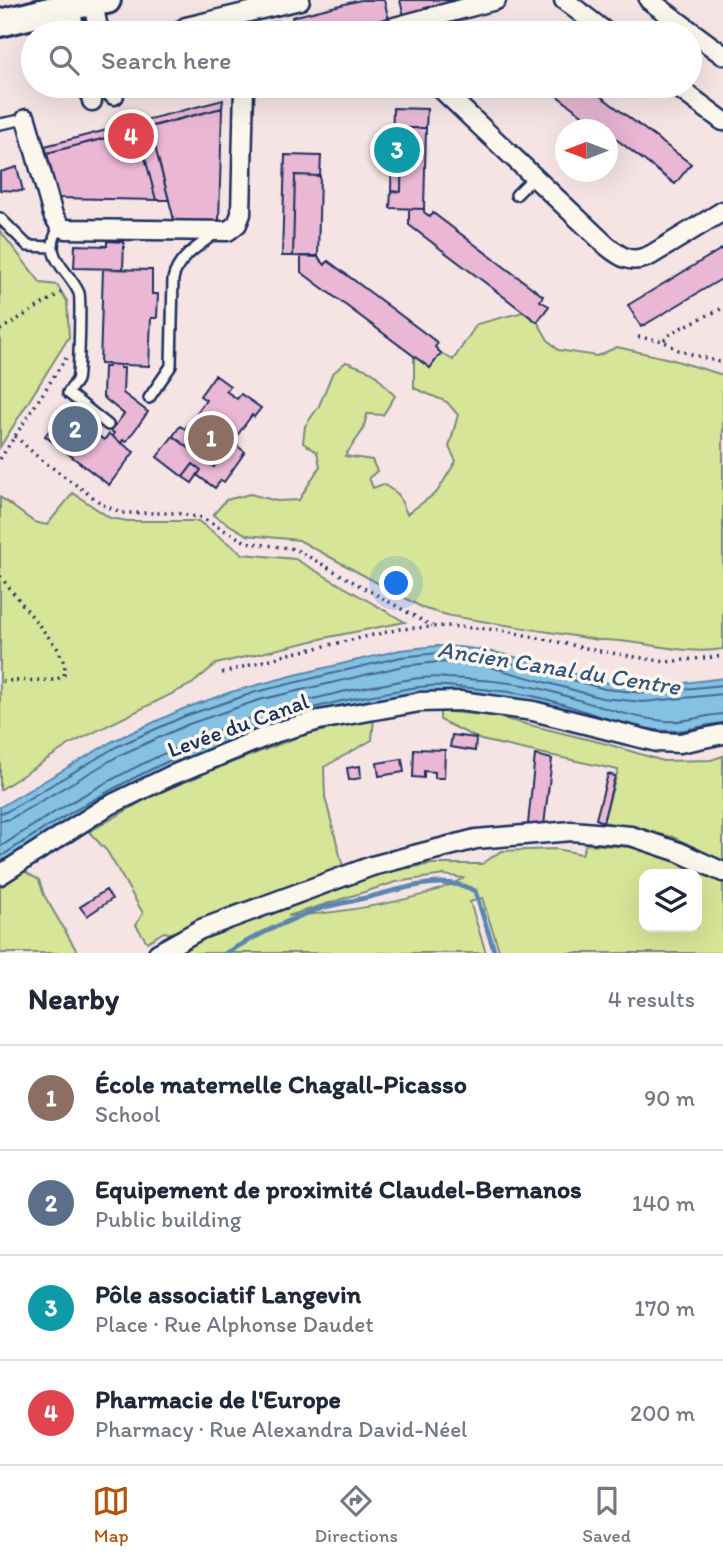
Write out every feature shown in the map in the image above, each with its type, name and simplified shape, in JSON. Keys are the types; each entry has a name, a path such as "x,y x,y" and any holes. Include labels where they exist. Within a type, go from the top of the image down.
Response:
{"main road":[{"path":"0,23 90,2"}],"street":[{"path":"211,21 300,0"},
{"path":"427,21 496,0"},
{"path":"564,0 591,21"},
{"path":"649,0 677,21"},
{"path":"81,21 90,2"},
{"path":"90,2 96,21"},
{"path":"702,39 723,55"},
{"path":"26,118 53,215 60,226 66,229 218,232 228,231 237,224 241,214 244,98"},
{"path":"451,98 607,246 630,261 651,255 723,211"},
{"path":"692,98 723,121"},
{"name":"Levée du Canal","path":"0,874 106,807 229,750 319,719 420,702 460,701 533,711 657,742 680,743 723,734"},
{"path":"158,953 201,929 372,866 476,839 572,831 631,836 679,852 723,872"}],"lane":[{"path":"0,124 26,118"},
{"path":"516,195 534,177"},
{"path":"0,218 28,246 52,247"},
{"path":"60,226 52,247 55,257 80,295 77,379 68,393 108,425"},
{"path":"149,398 170,366 175,271 184,258 218,232"}],"path":[{"path":"0,330 74,285"},
{"path":"663,341 674,331 723,308"},
{"path":"638,337 663,341 680,351 723,363"},
{"path":"0,459 79,339"},
{"path":"15,436 39,458 105,506 122,513 176,513 202,518 246,542 295,549 433,627"},
{"path":"0,576 58,649 65,665 64,675 56,680 0,681"},
{"path":"222,673 285,655 400,629 433,627 500,630 600,652 666,662 723,656"}],"green space":[{"path":"0,231 41,283 57,285 67,301 69,337 0,447"},
{"path":"523,312 537,321 548,340 558,350 597,356 617,347 723,375 723,649 676,649 598,640 451,616 425,609 299,540 247,535 213,515 226,500 250,494 277,501 299,500 320,466 317,452 303,443 305,426 319,406 332,374 346,362 373,372 395,396 383,415 367,414 363,430 345,456 372,460 377,471 369,478 373,488 383,484 398,494 407,514 437,492 456,461 449,447 458,415 447,402 414,388 414,356 430,367 441,353 453,360 477,324"},
{"path":"73,493 110,518 128,521 198,521 243,554 295,559 405,622 216,664 192,684 72,743 0,790 0,497 34,522 47,525"},
{"path":"440,711 493,716 607,744 663,761 711,760 723,756 723,862 673,837 603,822 618,770 481,740 440,720"},
{"path":"374,718 372,740 324,767 325,797 343,867 215,915 173,934 164,932 147,942 136,925 143,913 107,851 89,832 150,797 208,772 298,737"},
{"path":"586,844 643,848 697,869 639,869 639,932 702,932 702,872 723,883 723,953 500,953 482,898 470,902 486,953 177,953 203,937 372,874 432,864 482,864 501,851 556,849 582,854","holes":["444,875 463,878 404,900 288,916 396,882"]},
{"path":"22,870 39,880 44,895 78,953 0,953 0,885"}],"water":[{"path":"437,646 501,654 620,685 664,685 723,678 723,730 676,738 535,704 305,717 0,866 0,807 113,741 183,709 231,692 400,650"}],"building":[{"path":"361,0 384,0 389,20 293,21 292,17"},
{"path":"400,0 471,0 404,17"},
{"path":"560,98 603,98 691,164 675,184 618,141 618,119 588,119"},
{"path":"223,100 222,108 47,153 45,146"},
{"path":"222,108 219,222 174,220 150,127"},
{"path":"393,108 427,109 426,128 402,128 401,192 391,191"},
{"path":"150,127 169,200 156,200 138,130"},
{"path":"402,128 426,128 424,209 390,208 391,191 401,192"},
{"path":"138,130 156,200 58,198 47,153"},
{"path":"285,155 321,156 320,176 295,175 293,256 282,256"},
{"path":"17,167 23,191 0,190 0,172"},
{"path":"295,175 320,176 318,257 293,256"},
{"path":"409,209 424,209 430,217 433,213 543,296 540,301 549,306 537,322 409,225"},
{"path":"107,241 124,242 123,269 74,268 75,245 107,246"},
{"path":"723,248 723,278 641,327 628,305"},
{"path":"301,256 317,256 325,265 328,261 438,343 435,347 441,353 430,368 301,272"},
{"path":"103,269 152,270 152,294 158,294 157,318 151,318 149,366 100,364"},
{"path":"108,364 124,368 123,393 148,412 126,442 123,440 121,443 112,436 114,433 111,431 124,414 103,397 104,367 108,367"},
{"path":"215,375 230,386 226,391 237,399 241,394 261,408 254,417 252,415 236,437 234,436 214,467 173,436 180,426 185,429 206,400 200,396"},
{"path":"65,410 104,440 109,434 134,452 109,485 45,436"},
{"path":"173,436 214,467 232,442 245,452 224,482 221,480 215,488 197,475 201,470 193,464 183,477 157,457"},
{"path":"193,464 201,470 192,483 183,477"},
{"path":"452,735 476,738 475,751 450,747"},
{"path":"414,749 445,750 444,778 435,778 435,772 424,771 424,778 413,777"},
{"path":"535,755 552,759 544,825 528,824"},
{"path":"402,759 404,772 379,776 377,763"},
{"path":"360,766 361,778 349,780 347,768"},
{"path":"608,774 615,776 603,822 596,819"},
{"path":"106,890 112,899 87,916 80,907"}],"waterway":[{"path":"226,953 280,925 319,909 433,883 448,883 475,891 495,953"}],"place":[{"name":"Pharmacie de l'Europe","path":"131,136"},
{"name":"Pôle associatif Langevin","path":"397,150"},
{"name":"Equipement de proximité Claudel-Bernanos","path":"75,429"},
{"name":"École maternelle Chagall-Picasso","path":"211,438"}],"water label":[{"name":"Ancien Canal du Centre","path":"559,668"}]}
